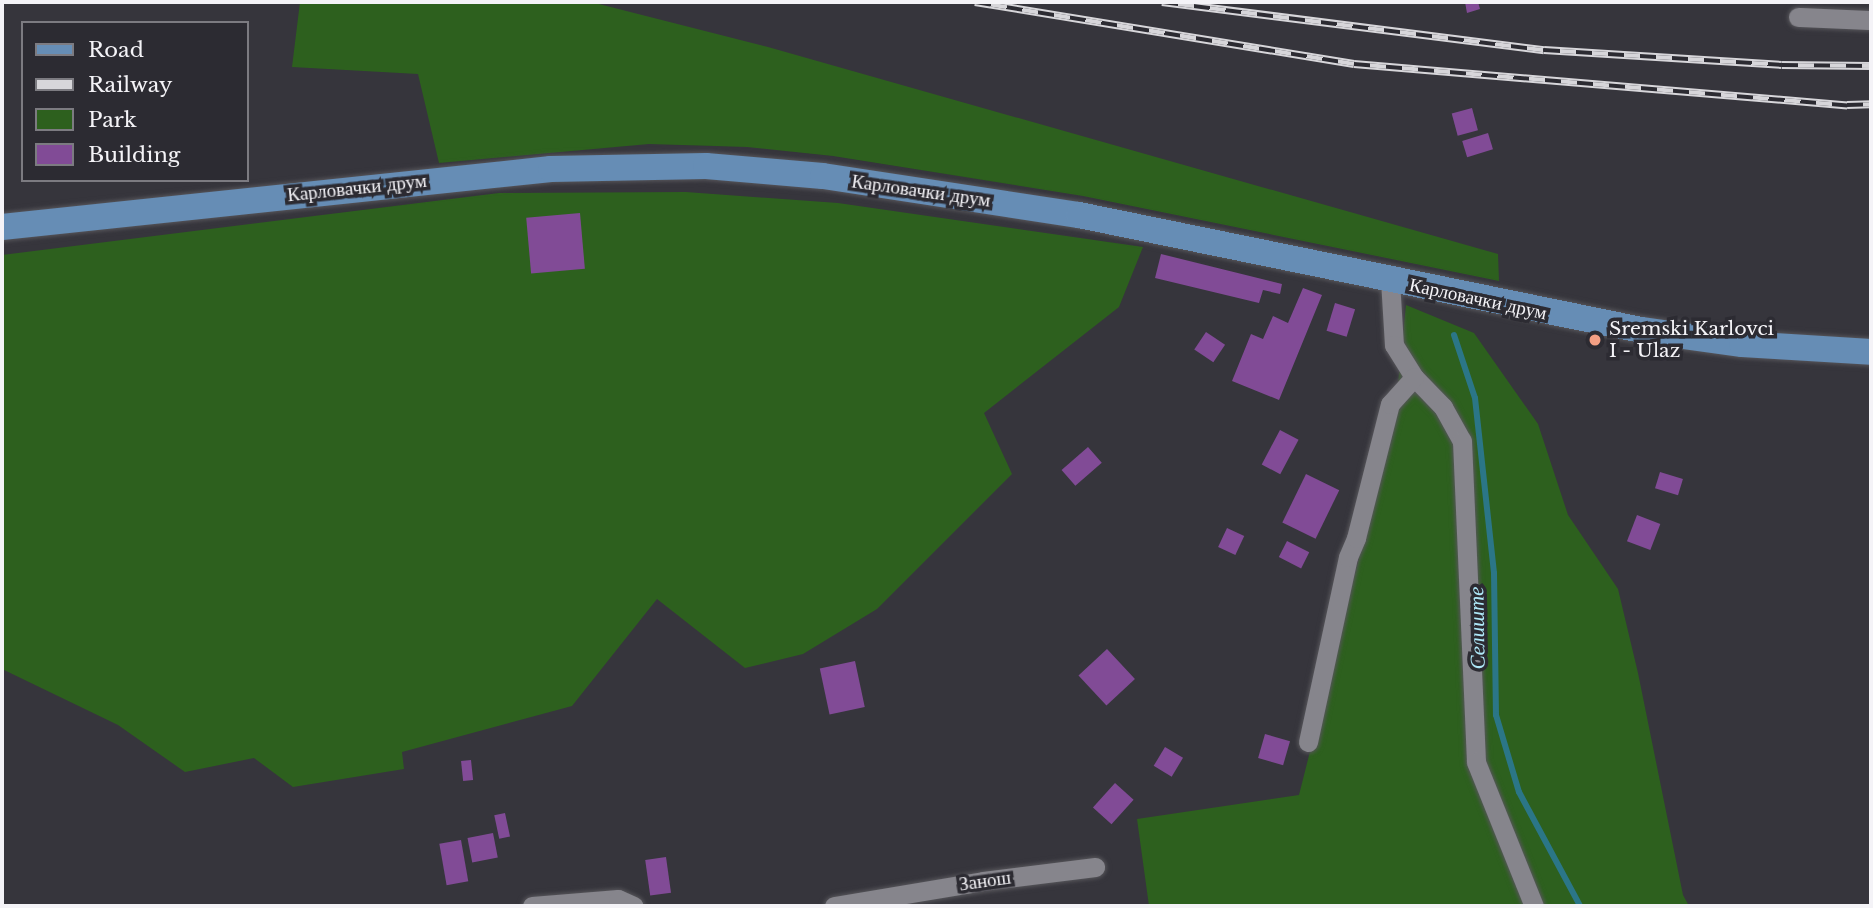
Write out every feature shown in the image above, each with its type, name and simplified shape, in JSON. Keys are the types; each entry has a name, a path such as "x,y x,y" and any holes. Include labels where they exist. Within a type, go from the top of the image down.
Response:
{"main road":[{"name":"Карловачки друм","path":"2,227 551,169 706,166 823,176 1080,215 1588,322 1731,343 1871,352"}],"street":[{"path":"1798,17 1871,20"},
{"path":"1390,280 1394,345 1414,377 1443,407 1462,441 1476,762 1534,906"},
{"path":"1308,742 1348,557 1356,538 1390,404 1414,377"},
{"name":"Занош","path":"834,906 983,881 1095,867"},
{"path":"532,906 618,900 634,906"}],"green space":[{"path":"300,2 591,2 768,47 1498,254 1499,281 1083,196 833,156 747,147 649,144 439,163 418,74 292,67"},
{"path":"686,192 838,203 1143,247 1119,307 984,413 1012,474 877,609 803,654 745,668 657,599 572,706 402,752 404,769 293,787 254,758 185,772 118,725 2,669 2,255 499,193"},
{"path":"1406,305 1474,333 1538,424 1568,515 1618,589 1638,673 1683,895 1689,906 1149,906 1137,819 1299,795 1381,471 1398,383"}],"building":[{"path":"1465,2 1478,2 1480,9 1467,13"},
{"path":"1472,108 1478,130 1458,136 1452,113"},
{"path":"1488,133 1493,149 1467,157 1462,141"},
{"path":"580,213 585,269 531,273 526,218"},
{"path":"1161,254 1282,284 1280,294 1263,290 1259,303 1155,278"},
{"path":"1303,288 1322,295 1279,400 1232,381 1251,334 1263,339 1273,316 1288,323"},
{"path":"1335,303 1355,309 1347,337 1327,331"},
{"path":"1206,332 1225,345 1213,362 1194,349"},
{"path":"1280,430 1299,440 1280,474 1262,464"},
{"path":"1088,447 1102,463 1075,486 1062,470"},
{"path":"1660,472 1683,479 1678,495 1655,488"},
{"path":"1306,474 1339,490 1316,539 1282,523"},
{"path":"1637,515 1660,524 1650,550 1627,541"},
{"path":"1227,528 1244,536 1235,555 1218,547"},
{"path":"1287,541 1309,552 1301,568 1279,557"},
{"path":"1107,649 1135,679 1106,706 1078,676"},
{"path":"855,661 865,707 830,714 820,668"},
{"path":"1265,734 1290,741 1283,765 1258,758"},
{"path":"1165,747 1183,758 1172,777 1154,766"},
{"path":"471,760 473,780 463,781 461,761"},
{"path":"1115,783 1134,800 1111,824 1093,808"},
{"path":"505,813 510,836 499,839 494,815"},
{"path":"493,833 498,858 472,863 467,838"},
{"path":"461,840 468,881 447,885 439,844"},
{"path":"666,857 671,893 650,896 645,860"}],"waterway":[{"name":"Селиште","path":"1454,335 1475,398 1494,573 1496,715 1519,792 1580,906"}],"railway":[{"path":"975,2 1354,64 1847,105 1871,104"},
{"path":"1162,2 1544,50 1782,65 1871,66"}],"place":[{"name":"Sremski Karlovci I - Ulaz","path":"1595,340"}]}
